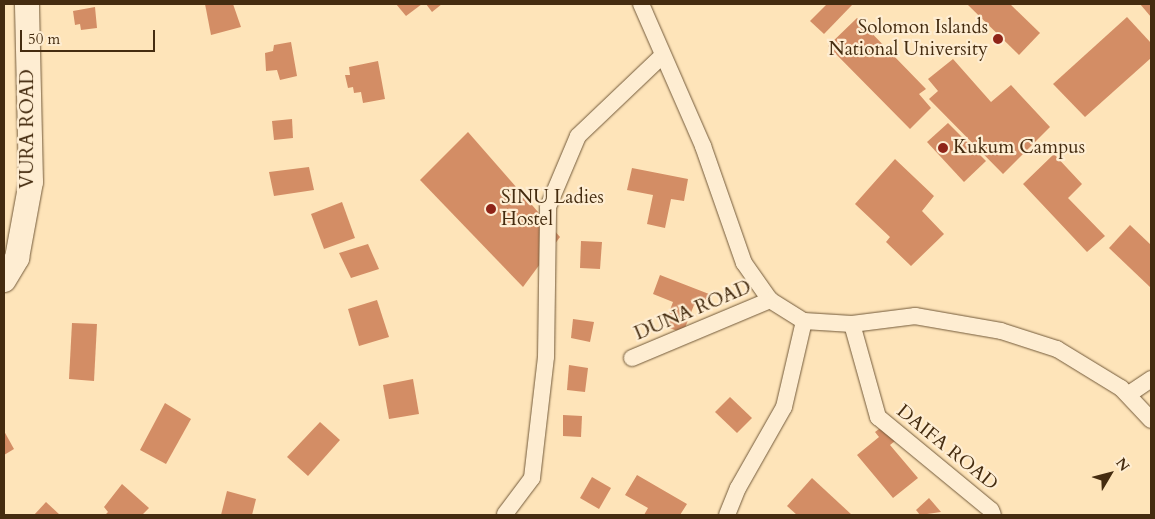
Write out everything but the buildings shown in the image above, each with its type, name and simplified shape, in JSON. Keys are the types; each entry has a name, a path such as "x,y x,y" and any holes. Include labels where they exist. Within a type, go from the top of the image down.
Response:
{"street":[{"name":"VURA ROAD","path":"4,280 17,258 31,182 27,4"},
{"path":"641,4 662,56 703,146 744,263 770,300 804,321 852,324 915,316 1001,331 1057,349 1129,394 1151,420"},
{"path":"505,514 532,478 546,357 548,207 578,136 662,56"},
{"name":"DUNA ROAD","path":"632,358 770,300"},
{"path":"727,515 738,488 784,407 804,321"},
{"name":"DAIFA ROAD","path":"852,324 878,417 995,513"},
{"path":"1129,394 1151,379"}],"place":[{"name":"Solomon Islands National University","path":"998,39"},
{"name":"Kukum Campus","path":"943,148"},
{"name":"SINU Ladies Hostel","path":"491,209"}]}
